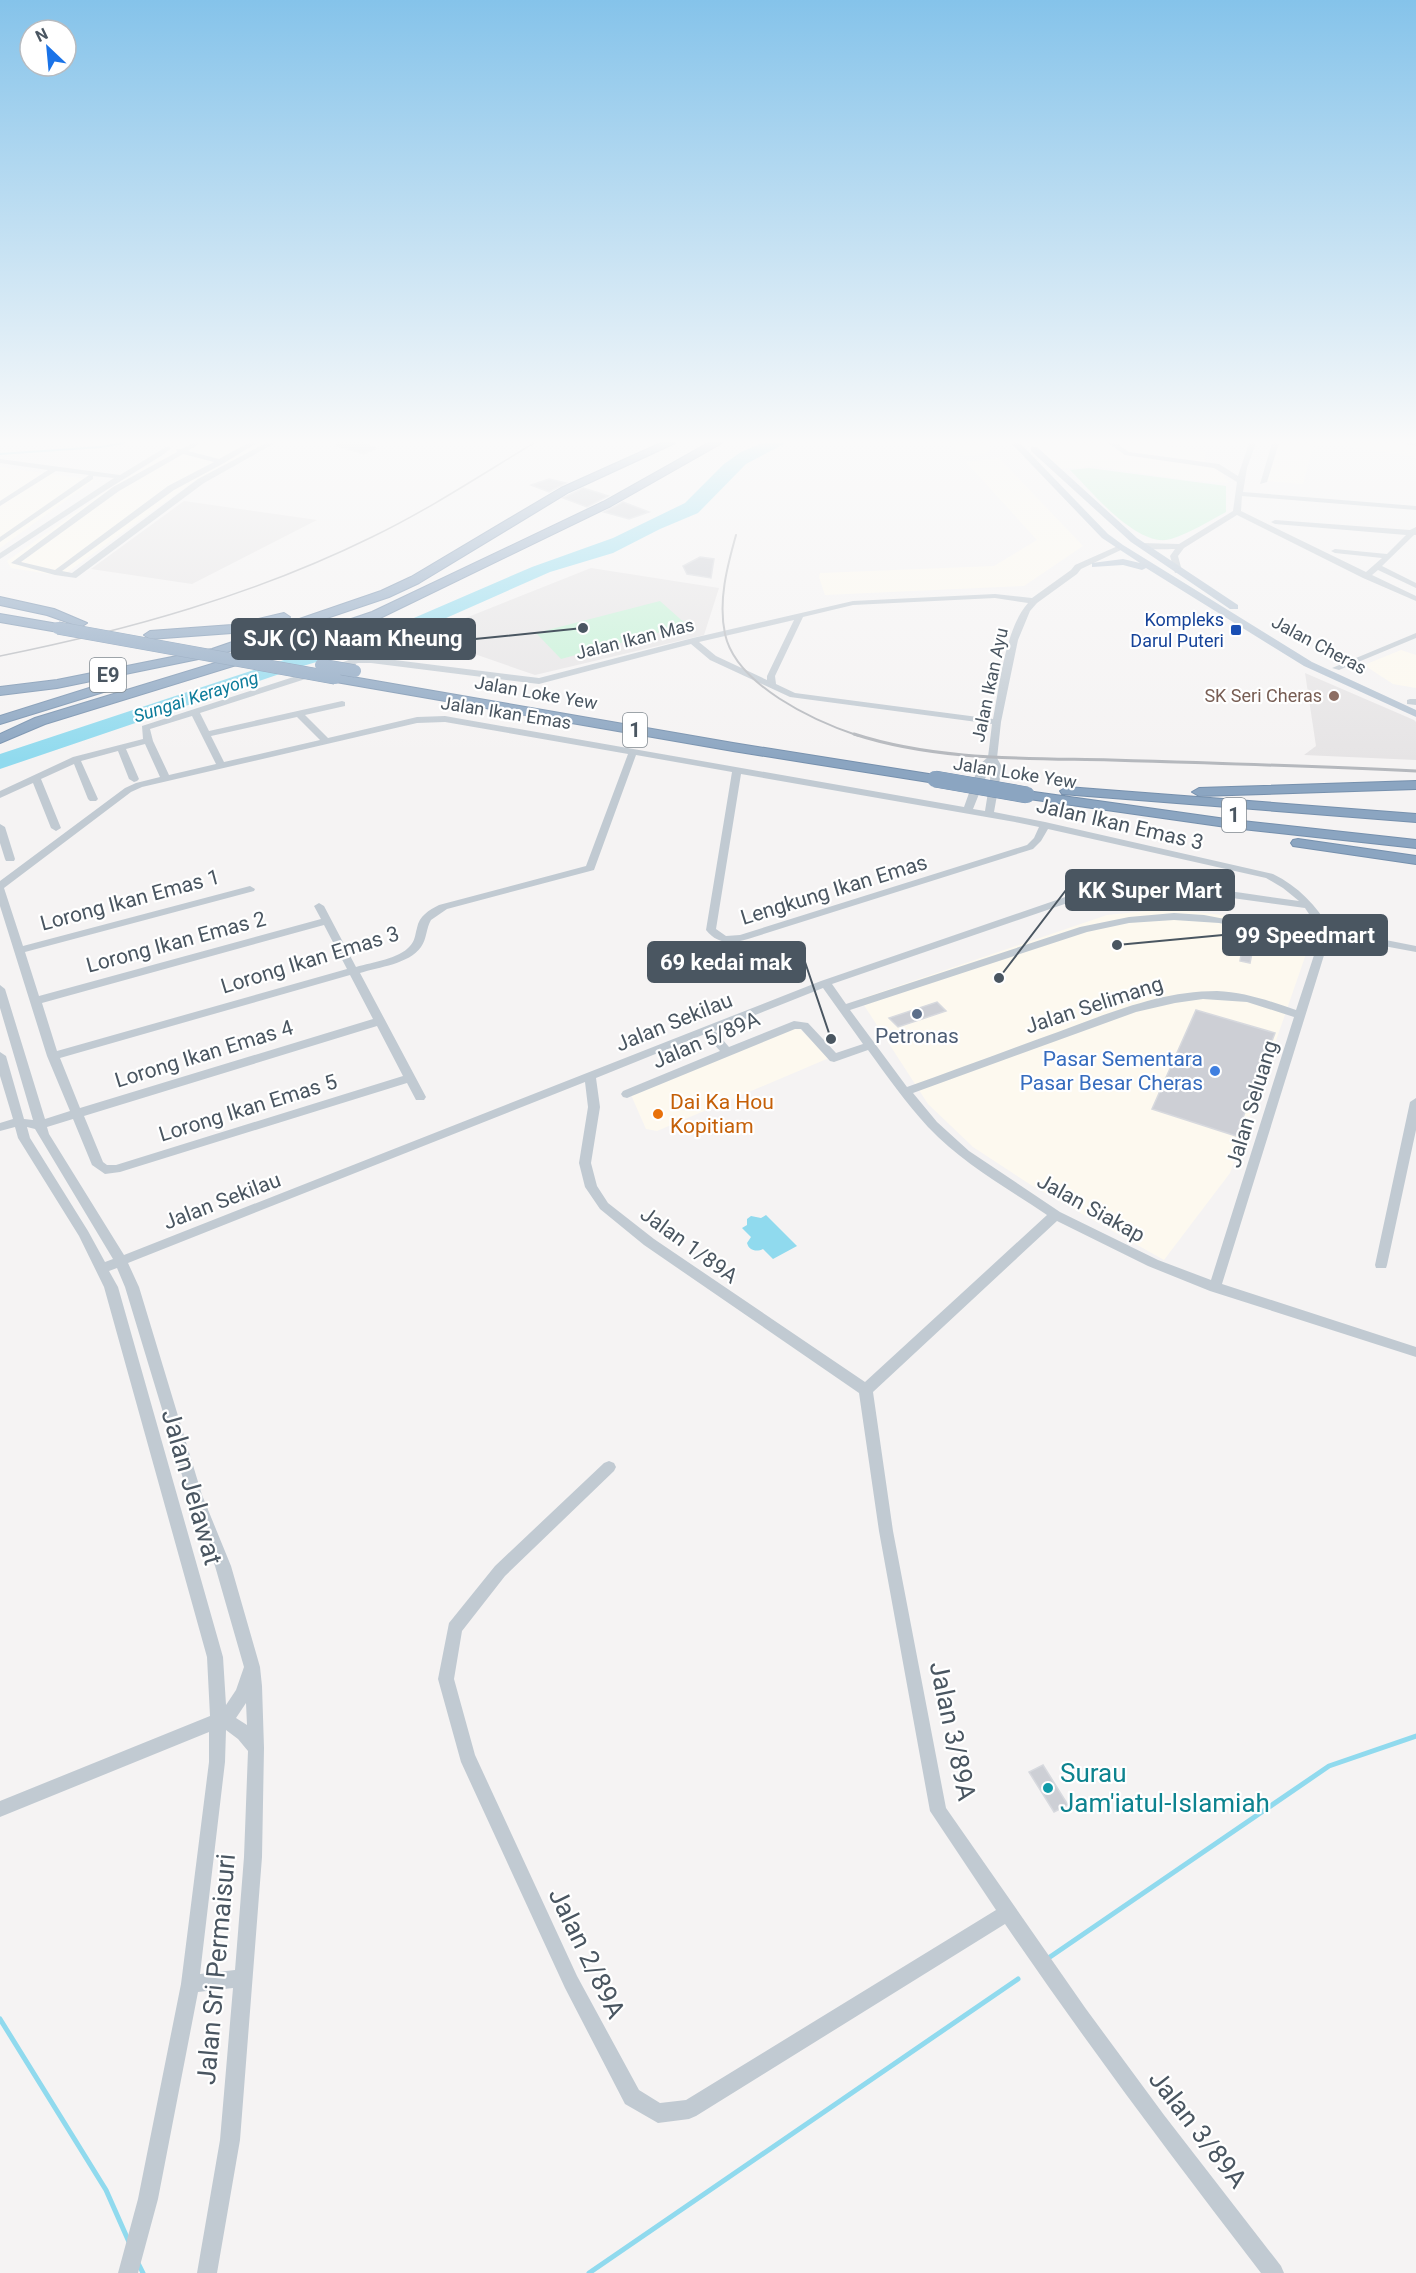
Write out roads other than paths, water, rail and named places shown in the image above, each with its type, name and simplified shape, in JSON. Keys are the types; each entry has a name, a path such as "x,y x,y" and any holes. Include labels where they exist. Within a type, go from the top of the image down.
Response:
{"highway":[{"name":"E9","path":"0,691 57,684 214,652 386,594 467,549"},
{"name":"E9","path":"0,739 40,721 278,648 384,612 514,549"},
{"path":"150,635 208,632 262,623 317,609 442,564"},
{"path":"0,601 50,612 81,623"},
{"name":"Jalan Loke Yew","path":"0,609 1027,790 1102,807"},
{"name":"Jalan Loke Yew","path":"0,618 733,747 937,775"},
{"path":"0,720 214,652"},
{"path":"0,733 40,721"},
{"path":"1053,790 1102,786 1207,792 1416,786"},
{"name":"Jalan Loke Yew","path":"1027,790 1053,790"},
{"path":"1053,790 1416,818"},
{"name":"1","path":"1053,790 1217,814 1416,835"},
{"path":"1102,807 1128,816 1186,826 1416,860"},
{"name":"1","path":"1102,807 1416,844"},
{"path":"1363,815 1416,811"}],"main road":[{"path":"1096,561 1104,549"},
{"path":"1124,549 1195,583"},
{"name":"Jalan Cheras","path":"1124,549 1308,664 1416,714"},
{"name":"Jalan Cheras","path":"1147,549 1195,583 1336,668 1414,703"},
{"path":"1096,561 1131,564 1167,578"}],"street":[{"path":"34,549 15,563 73,576 108,549"},
{"path":"55,573 88,549"},
{"name":"Jalan Ikan Ayu","path":"989,814 997,767 992,758 997,722 1014,640 1025,614 1032,602 1074,572 1124,549"},
{"path":"1178,571 1174,556 1179,549"},
{"path":"1312,549 1416,599"},
{"path":"1366,576 1395,549"},
{"path":"1335,551 1388,556"},
{"path":"1377,566 1416,586"},
{"path":"999,598 1049,590"},
{"name":"Jalan Ikan Mas","path":"148,741 146,728 351,661 371,660 539,681 693,641 863,602 982,597 1032,602"},
{"path":"999,598 1016,605 1025,614"},
{"path":"772,684 771,676 800,615"},
{"path":"1336,668 1416,635"},
{"path":"693,641 713,658 772,684 784,692 806,698 997,722"},
{"path":"205,735 342,704"},
{"path":"194,711 221,766"},
{"path":"299,714 326,741"},
{"name":"Jalan Ikan Emas","path":"0,888 130,789 326,741 432,718 968,810"},
{"path":"0,795 76,759 148,741 166,779"},
{"path":"121,748 134,779"},
{"name":"Lorong Ikan Emas 3","path":"53,1056 399,958 412,951 418,942 422,921 429,913 443,907 590,868 633,752"},
{"name":"Jalan Ikan Ayu","path":"968,810 984,765 992,758"},
{"path":"76,759 93,799"},
{"name":"Lengkung Ikan Emas","path":"737,772 711,930 718,938 727,940 735,940 1030,847 1038,839 1045,825"},
{"path":"36,778 56,828"},
{"path":"933,804 974,798"},
{"path":"991,800 997,808 1015,819"},
{"name":"Jalan Ikan Emas 3","path":"968,810 1045,825 1269,876 1289,887 1310,906 1325,936"},
{"path":"0,826 3,846 10,860"},
{"name":"Jalan Sekilau","path":"103,1268 825,983 1078,896 1107,888 1174,887 1310,906"},
{"path":"0,888 53,1056 75,1115"},
{"name":"Lorong Ikan Emas 1","path":"20,950 250,889"},
{"path":"319,906 420,1097"},
{"path":"844,1008 1084,929 1115,922 1175,917 1204,918 1416,949"},
{"name":"Lorong Ikan Emas 2","path":"36,1001 327,921"},
{"name":"Jalan Seluang","path":"1215,1287 1325,936"},
{"name":"Jalan Siakap","path":"825,983 904,1092 933,1125 965,1154 1056,1215 1136,1256 1215,1287 1416,1352"},
{"path":"0,989 43,1134 122,1261"},
{"name":"Jalan Selimang","path":"904,1092 1132,1009 1164,1000 1190,996 1247,998 1300,1015"},
{"name":"Lorong Ikan Emas 4","path":"39,1125 380,1021"},
{"name":"Jalan 5/89A","path":"627,1094 800,1024 834,1058 871,1045"},
{"path":"707,1029 728,1053"},
{"path":"0,1056 24,1138 103,1268"},
{"name":"Jalan 1/89A","path":"590,1076 594,1107 585,1163 591,1187 604,1206 649,1242 866,1390"},
{"name":"Lorong Ikan Emas 5","path":"75,1115 98,1165 105,1170 116,1170 410,1078"},
{"path":"1381,1265 1414,1126 1416,1102"},
{"path":"0,1127 18,1122 39,1125"},
{"path":"866,1390 1056,1215"},
{"name":"Jalan Jelawat","path":"122,1261 132,1287 195,1495 223,1566 252,1667"},
{"name":"Jalan Jelawat","path":"103,1268 113,1293 215,1658 219,1692 217,1721"},
{"name":"Jalan 3/89A","path":"866,1390 886,1531 938,1811 1007,1913 1157,2122 1274,2273"},
{"name":"Jalan 2/89A","path":"609,1467 500,1571 461,1620 455,1628 446,1679 467,1756 571,1982 632,2097 658,2113 689,2109 1007,1913"},
{"path":"0,1809 228,1716 236,1706 252,1667"},
{"name":"Jalan Sri Permaisuri","path":"207,2273 230,2140 253,1857 256,1748 252,1667"},
{"path":"217,1721 239,1727 256,1748"},
{"name":"Jalan Sri Permaisuri","path":"128,2273 147,2199 190,1984 218,1762 217,1721"},
{"path":"190,1984 242,1978"}],"water":[{"name":"Sungai Kerayong","path":"582,549 621,549 550,572 410,634 303,666 0,769 0,754 293,657 393,627 532,567"},
{"path":"766,1215 797,1246 773,1259 763,1249 756,1251 750,1248 747,1243 751,1237 742,1228 747,1225 747,1219 751,1216 761,1218"}],"waterway":[{"path":"1047,1959 1329,1766 1416,1736"},
{"path":"589,2273 1018,1979"},
{"path":"0,2019 106,2190 129,2242"},
{"path":"138,2263 143,2273"}],"tram line":[{"path":"0,656 96,635 190,608 282,576 346,549"}],"railway":[{"path":"733,549 722,609 725,634 732,652 744,669 760,685 779,698 821,721 859,736"},
{"path":"854,734 885,743 949,754 1416,771"}],"place":[{"name":"SJK (C) Naam Kheung","path":"583,628"},
{"name":"Kompleks Darul Puteri","path":"1236,630"},
{"name":"SK Seri Cheras","path":"1334,696"},
{"name":"99 Speedmart","path":"1117,945"},
{"name":"KK Super Mart","path":"999,978"},
{"name":"Petronas","path":"917,1014"},
{"name":"69 kedai mak","path":"831,1039"},
{"name":"Pasar Sementara Pasar Besar Cheras","path":"1215,1071"},
{"name":"Dai Ka Hou Kopitiam","path":"658,1114"},
{"name":"Surau Jam'iatul-Islamiah","path":"1048,1788"}]}
